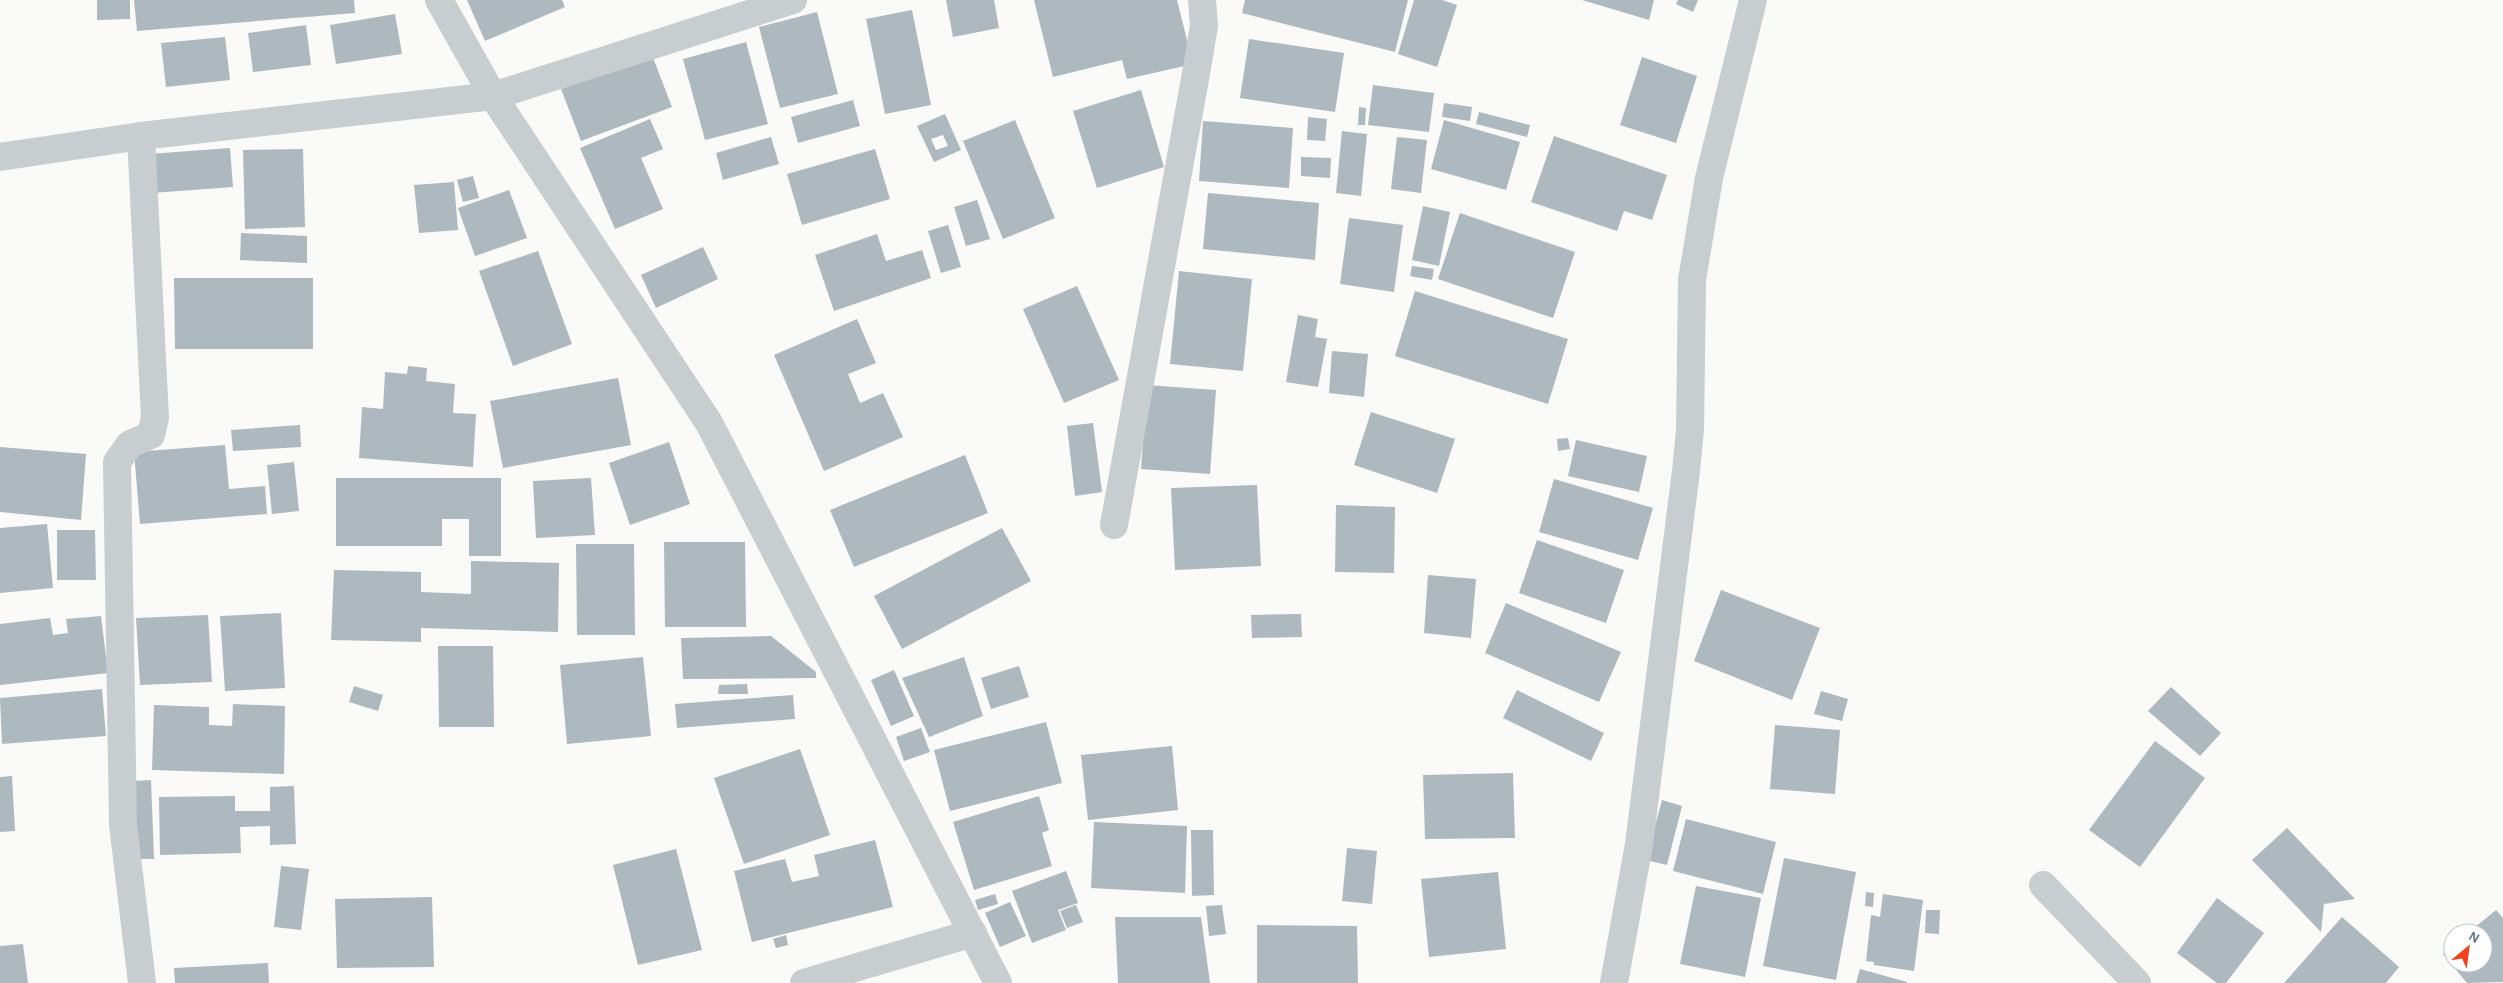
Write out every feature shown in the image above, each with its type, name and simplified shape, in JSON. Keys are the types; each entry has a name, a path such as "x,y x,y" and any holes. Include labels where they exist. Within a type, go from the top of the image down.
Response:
{"street":[{"path":"439,0 493,96 709,424 998,983"},
{"path":"0,157 141,136 493,96 793,0"},
{"path":"1114,525 1197,70 1204,26 1202,0"},
{"path":"1614,983 1639,844 1686,471 1690,430 1692,280 1709,178 1753,0"},
{"path":"141,136 155,418 150,435 130,444 117,462 123,824 142,983"},
{"path":"2043,886 2137,983"},
{"path":"804,983 973,933"}],"building":[{"path":"97,0 130,0 130,19 97,20"},
{"path":"134,0 354,0 355,13 137,31"},
{"path":"467,0 562,0 565,7 485,41"},
{"path":"946,0 994,0 999,28 953,37"},
{"path":"1034,0 1177,0 1193,64 1127,79 1122,60 1053,77"},
{"path":"1245,0 1408,0 1395,52 1242,13"},
{"path":"1414,0 1442,0 1457,5 1437,67 1398,54"},
{"path":"1582,0 1654,0 1649,20"},
{"path":"1678,0 1698,0 1693,12 1676,4"},
{"path":"912,10 931,105 885,114 866,19"},
{"path":"817,12 838,94 780,108 759,27"},
{"path":"395,14 402,54 336,64 330,25"},
{"path":"306,25 311,65 253,72 248,33"},
{"path":"225,37 230,80 166,87 161,43"},
{"path":"1249,39 1344,53 1335,112 1240,98"},
{"path":"746,42 768,124 705,140 683,59"},
{"path":"652,55 672,107 581,141 561,89"},
{"path":"1642,57 1697,76 1676,143 1620,125"},
{"path":"1373,85 1434,93 1429,132 1368,125"},
{"path":"1141,90 1164,167 1097,188 1073,111"},
{"path":"853,100 860,126 798,143 791,117"},
{"path":"1444,103 1472,107 1470,121 1442,117"},
{"path":"1359,107 1366,108 1365,125 1358,125"},
{"path":"1479,112 1530,125 1527,137 1476,124"},
{"path":"945,114 961,150 934,162 917,126","holes":["943,135 948,146 936,150 931,139"]},
{"path":"1308,117 1327,119 1325,141 1307,140"},
{"path":"650,119 663,149 641,158 663,209 615,229 580,148"},
{"path":"1015,120 1055,218 1003,239 963,141"},
{"path":"1444,120 1520,142 1506,190 1431,169"},
{"path":"1203,121 1293,128 1289,188 1199,181"},
{"path":"1342,131 1367,134 1361,196 1336,193"},
{"path":"1554,136 1667,175 1652,220 1624,211 1617,231 1531,202"},
{"path":"771,137 779,164 723,180 716,153"},
{"path":"1397,137 1427,140 1421,193 1391,189"},
{"path":"230,148 233,187 152,193 149,154"},
{"path":"303,149 305,227 245,229 243,150"},
{"path":"875,149 890,199 802,225 787,174"},
{"path":"1301,157 1331,158 1330,178 1301,176"},
{"path":"473,176 479,198 463,202 457,180"},
{"path":"454,182 458,230 419,233 414,185"},
{"path":"509,190 527,238 475,256 458,208"},
{"path":"1208,193 1319,203 1315,260 1203,249"},
{"path":"977,200 990,239 966,246 954,207"},
{"path":"1423,206 1450,212 1439,266 1412,260"},
{"path":"1460,213 1575,252 1553,318 1438,279"},
{"path":"1349,218 1403,225 1394,292 1340,284"},
{"path":"948,225 961,267 941,273 928,231"},
{"path":"241,233 307,236 307,263 240,260"},
{"path":"877,234 886,261 922,250 931,278 834,311 815,255"},
{"path":"703,247 718,279 656,308 641,275"},
{"path":"538,251 572,344 513,366 479,271"},
{"path":"1412,266 1434,269 1432,280 1410,276"},
{"path":"1179,271 1252,279 1243,371 1170,364"},
{"path":"174,278 313,278 313,349 175,349"},
{"path":"1077,286 1119,380 1064,403 1023,309"},
{"path":"1415,291 1568,339 1548,404 1395,356"},
{"path":"1298,315 1318,319 1315,337 1327,339 1318,387 1286,382"},
{"path":"857,319 876,363 848,374 860,403 883,393 903,437 824,471 774,355"},
{"path":"1332,351 1368,354 1364,397 1329,393"},
{"path":"408,366 427,368 426,381 455,384 453,413 476,414 473,467 359,458 362,407 383,409 385,372 407,374"},
{"path":"618,378 631,445 503,468 490,401"},
{"path":"1147,385 1216,390 1210,474 1141,469"},
{"path":"1371,412 1455,439 1437,493 1354,465"},
{"path":"1093,423 1102,492 1075,496 1067,426"},
{"path":"300,425 301,447 233,451 231,430"},
{"path":"1568,438 1570,449 1558,451 1557,439"},
{"path":"1576,440 1647,456 1639,492 1568,476"},
{"path":"669,442 690,504 630,525 609,463"},
{"path":"225,445 229,489 265,486 267,514 140,524 134,452"},
{"path":"0,447 86,454 81,520 0,512"},
{"path":"965,455 988,513 854,567 830,510"},
{"path":"294,462 299,511 272,514 267,465"},
{"path":"336,478 501,478 501,556 469,556 469,519 442,519 442,546 336,546"},
{"path":"591,478 595,535 536,538 533,481"},
{"path":"1554,479 1653,508 1638,560 1539,532"},
{"path":"1257,485 1261,566 1175,570 1171,488"},
{"path":"1336,505 1395,507 1394,573 1335,572"},
{"path":"47,524 53,588 0,593 0,528"},
{"path":"1002,528 1031,581 902,649 874,596"},
{"path":"57,530 95,530 96,580 57,580"},
{"path":"1537,540 1624,570 1606,623 1519,593"},
{"path":"664,542 745,542 746,627 665,627"},
{"path":"576,544 634,544 635,635 577,635"},
{"path":"471,561 559,563 558,632 421,628 421,642 331,640 334,570 421,572 421,592 471,594"},
{"path":"1428,575 1476,579 1471,638 1424,633"},
{"path":"1721,590 1820,628 1792,700 1694,661"},
{"path":"1506,603 1621,652 1599,702 1485,653"},
{"path":"281,613 285,688 225,691 220,616"},
{"path":"1301,614 1302,637 1252,638 1251,615"},
{"path":"208,615 212,682 140,685 136,618"},
{"path":"101,616 108,673 0,685 0,624 50,618 53,635 68,633 66,619"},
{"path":"771,636 816,672 816,678 683,679 681,638"},
{"path":"438,646 493,646 494,727 439,727"},
{"path":"643,657 651,736 567,744 560,665"},
{"path":"964,657 983,716 929,737 902,678"},
{"path":"1019,666 1029,697 991,709 981,678"},
{"path":"894,670 914,716 891,726 871,680"},
{"path":"747,684 748,694 718,694 719,685"},
{"path":"354,686 383,695 378,711 349,702"},
{"path":"2171,687 2221,733 2200,756 2148,711"},
{"path":"102,689 106,736 2,744 0,698"},
{"path":"1517,690 1604,733 1591,761 1503,718"},
{"path":"1821,691 1848,699 1842,721 1814,714"},
{"path":"793,695 795,719 677,728 675,704"},
{"path":"233,704 285,706 284,774 152,770 154,705 209,707 209,725 232,726"},
{"path":"1046,722 1062,783 950,811 934,750"},
{"path":"1775,725 1840,730 1835,794 1770,789"},
{"path":"921,728 930,752 904,761 896,737"},
{"path":"2155,741 2205,778 2140,867 2089,830"},
{"path":"1172,746 1178,810 1088,820 1081,755"},
{"path":"800,749 830,835 744,864 714,778"},
{"path":"1513,773 1515,838 1425,839 1423,775"},
{"path":"12,776 15,831 0,832 0,777"},
{"path":"151,780 154,859 136,859 134,781"},
{"path":"294,786 296,844 270,845 270,826 240,827 241,853 160,855 159,797 235,796 235,811 270,811 270,787"},
{"path":"1039,796 1049,830 1042,833 1052,866 974,890 953,822"},
{"path":"1662,800 1682,806 1667,865 1646,860"},
{"path":"1686,819 1776,842 1763,894 1673,871"},
{"path":"1094,822 1187,826 1185,893 1091,888"},
{"path":"2287,828 2355,899 2324,904 2321,932 2252,860"},
{"path":"1191,830 1213,830 1214,895 1192,896"},
{"path":"875,840 893,907 752,942 734,871 785,859 792,882 819,876 814,855"},
{"path":"1347,848 1377,851 1372,904 1342,901"},
{"path":"676,849 702,950 638,965 613,865"},
{"path":"1784,858 1856,872 1836,980 1763,966"},
{"path":"281,866 309,869 301,930 274,927"},
{"path":"1066,871 1078,903 1058,910 1066,930 1032,943 1012,891"},
{"path":"1498,872 1506,949 1429,957 1421,879"},
{"path":"1696,886 1761,898 1745,977 1680,964"},
{"path":"1866,892 1874,893 1873,907 1865,906"},
{"path":"995,894 998,904 978,910 975,900"},
{"path":"1883,894 1923,900 1914,971 1874,965 1874,962 1866,961 1871,915 1880,917"},
{"path":"432,897 434,967 337,968 335,899"},
{"path":"2217,898 2264,933 2226,983 2217,983 2177,953"},
{"path":"1010,902 1026,936 1000,947 985,913"},
{"path":"1076,905 1083,922 1067,928 1060,911"},
{"path":"1222,905 1226,934 1209,936 1206,906"},
{"path":"1926,910 1940,910 1939,934 1925,933"},
{"path":"2496,910 2503,918 2503,982 2467,983 2459,973 2493,973 2493,923 2480,923"},
{"path":"1115,917 1201,917 1210,983 1118,983"},
{"path":"2342,917 2399,967 2386,983 2284,983"},
{"path":"1257,925 1357,926 1358,983 1257,983"},
{"path":"786,935 788,945 776,948 773,939"},
{"path":"23,944 28,983 0,983 0,946"},
{"path":"268,963 269,983 175,983 174,968"},
{"path":"1860,969 1907,982 1907,983 1856,983"}]}
